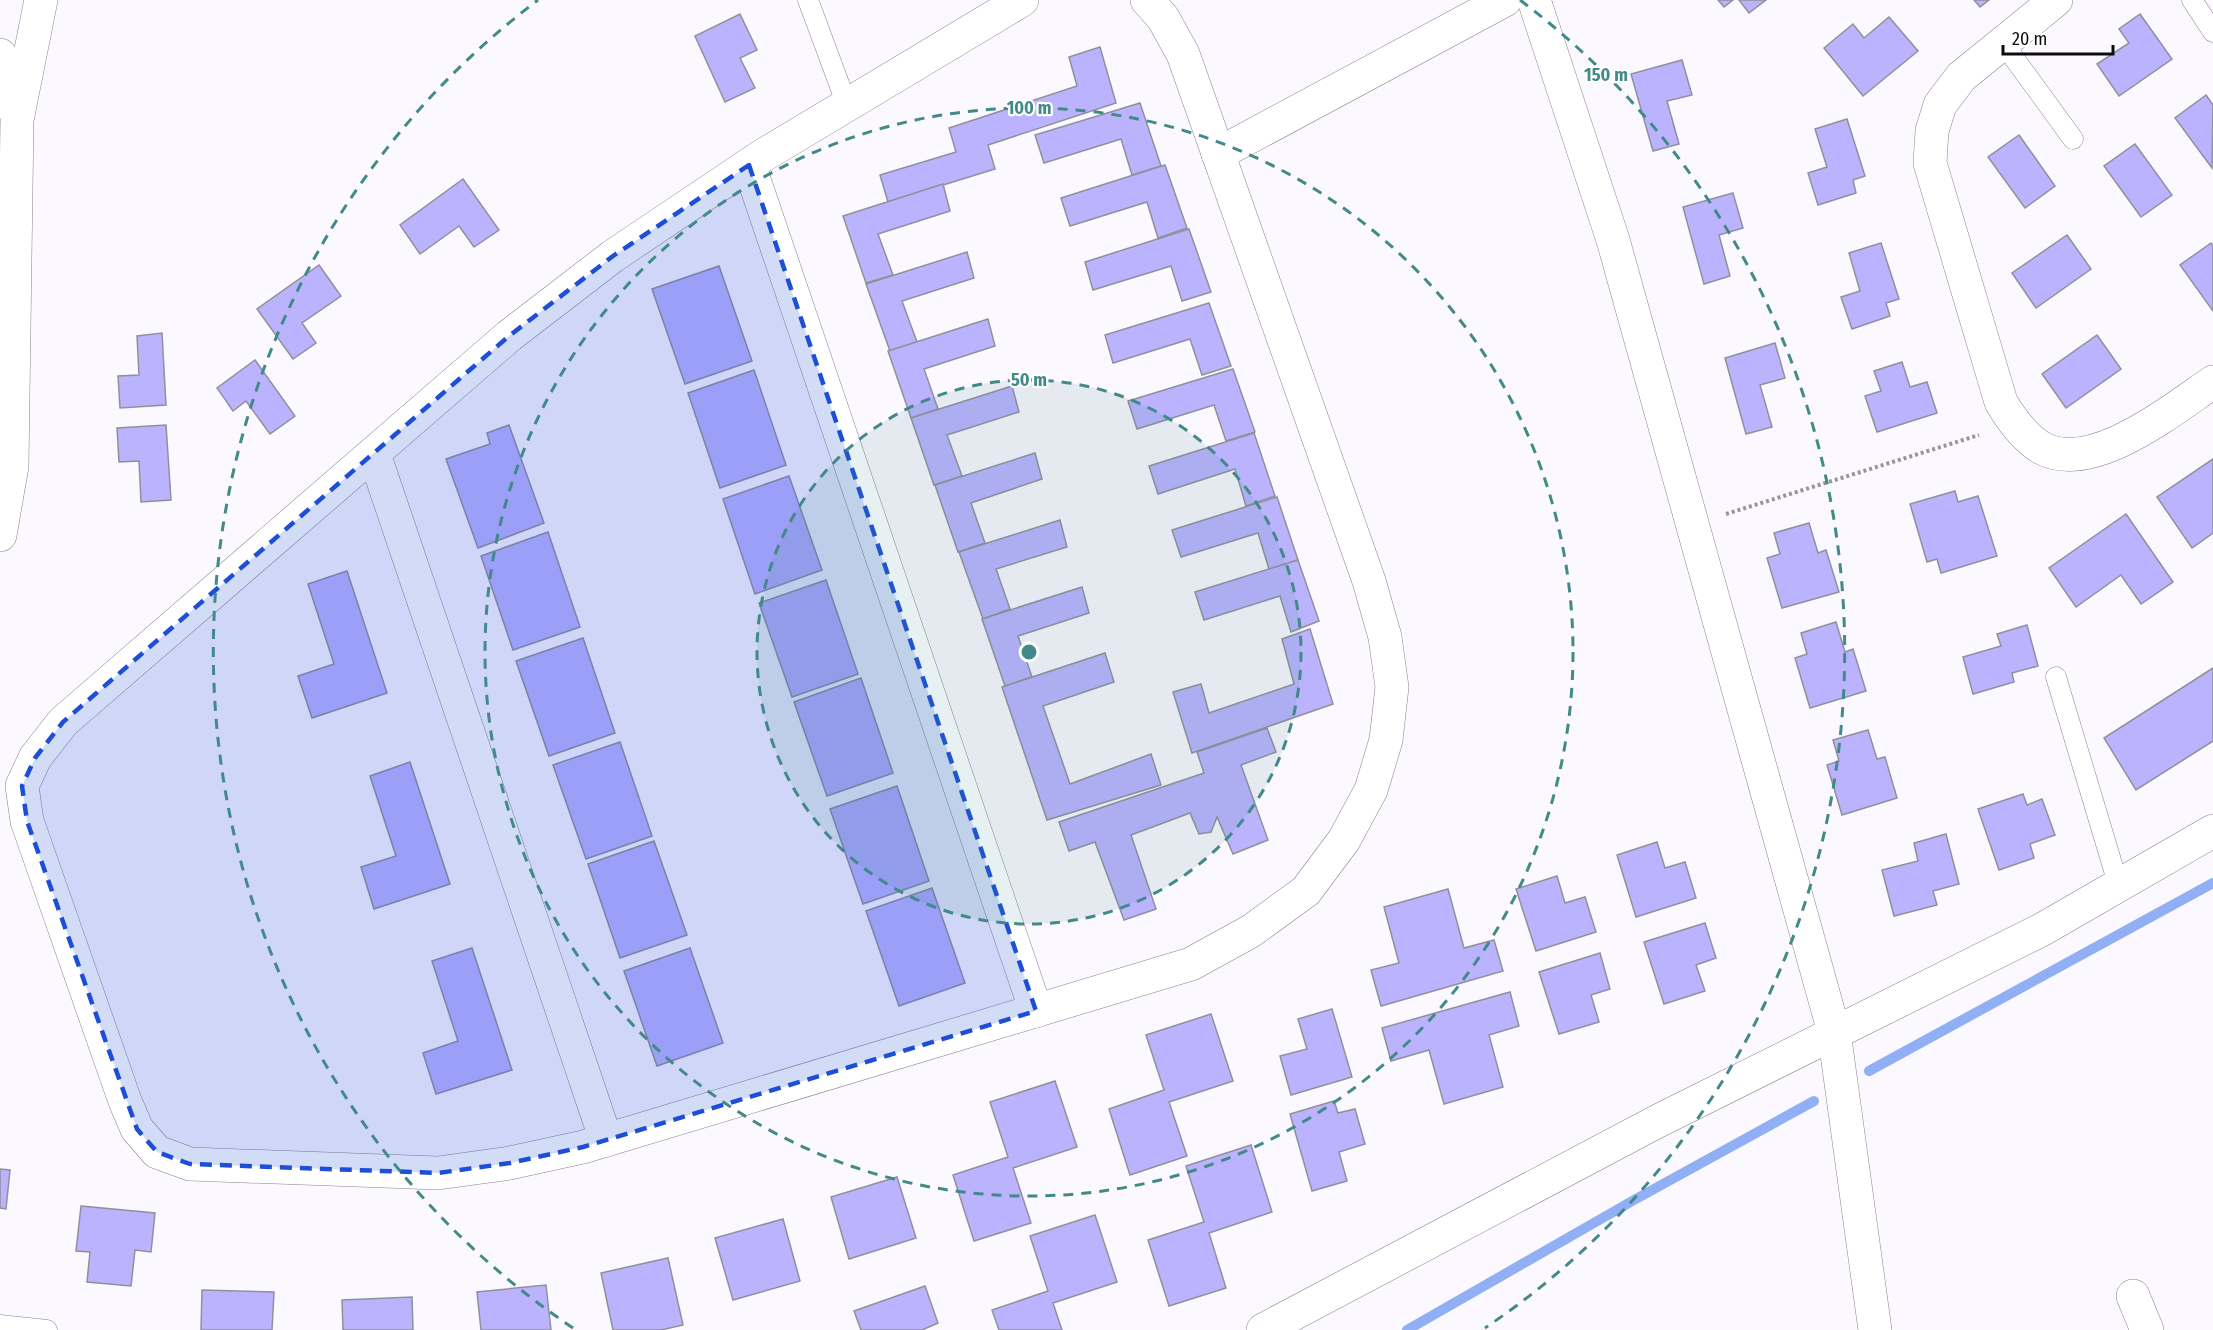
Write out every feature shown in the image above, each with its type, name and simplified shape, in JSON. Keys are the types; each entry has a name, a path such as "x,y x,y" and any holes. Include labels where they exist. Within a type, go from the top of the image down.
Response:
{"street":[{"path":"0,535 12,466 17,120 41,0"},
{"path":"1022,0 749,165 613,256 528,322 63,722 35,758 22,786 27,821 124,1101 137,1130 157,1152 190,1164 438,1173 510,1163 583,1147 1191,964 1251,931 1306,891 1344,840 1371,790 1386,740 1392,687 1385,637 1370,581 1183,54 1163,18 1147,0"},
{"path":"1218,154 1505,0"},
{"path":"1534,0 1613,240 1834,1032 1875,1330"},
{"path":"2056,0 1961,77 1940,105 1932,131 1930,163 2001,402 2014,424 2041,447 2063,454 2096,452 2140,431 2213,382"},
{"path":"0,55 17,120"},
{"path":"749,165 1036,1011"},
{"path":"374,454 606,1140"},
{"path":"1263,1330 1647,1126 2043,929 2213,831"},
{"path":"2133,1296 2147,1330"}],"lane":[{"path":"808,0 848,105"},
{"path":"2192,0 2213,32"},
{"path":"2003,43 2073,140"},
{"path":"2056,677 2119,887"},
{"path":"0,1325 47,1330"}],"path":[{"path":"1692,524 2014,424"}],"highlighted area":[{"path":"749,165 1036,1011 583,1147 510,1163 438,1173 190,1164 157,1152 137,1129 27,821 22,786 35,758 63,722 509,336 613,256"}],"building":[{"path":"1718,0 1733,0 1724,7"},
{"path":"1739,0 1766,0 1749,13"},
{"path":"1974,0 1989,0 1980,7"},
{"path":"740,14 757,50 740,58 755,88 725,102 695,36"},
{"path":"2140,14 2172,59 2119,96 2097,64 2129,43 2119,29"},
{"path":"1889,17 1918,51 1863,96 1824,48 1853,24 1864,38"},
{"path":"1100,47 1116,103 988,145 995,169 888,202 880,175 956,152 949,128 1077,86 1069,57"},
{"path":"1682,60 1692,95 1667,101 1679,144 1653,151 1631,74"},
{"path":"2206,95 2213,105 2212,168 2175,118"},
{"path":"1140,103 1161,166 1132,175 1121,139 1044,163 1035,135"},
{"path":"1847,119 1865,176 1853,180 1856,193 1818,205 1808,173 1827,167 1815,129"},
{"path":"2019,135 2055,186 2025,208 1988,157"},
{"path":"2135,144 2172,195 2141,217 2104,166"},
{"path":"1165,165 1187,228 1158,238 1147,202 1070,226 1061,198"},
{"path":"463,179 499,230 474,247 459,226 420,254 400,225"},
{"path":"943,184 950,211 878,234 893,275 866,283 843,216"},
{"path":"1733,193 1743,228 1719,235 1730,276 1704,284 1683,207"},
{"path":"1189,229 1211,292 1182,301 1171,266 1093,290 1085,262"},
{"path":"2067,235 2091,269 2036,308 2012,273"},
{"path":"1881,243 1899,299 1886,303 1890,316 1852,329 1841,297 1860,291 1849,253"},
{"path":"2211,243 2213,246 2213,311 2180,265"},
{"path":"967,252 974,278 902,301 917,342 890,351 866,284"},
{"path":"319,265 341,296 302,323 316,343 293,359 257,309"},
{"path":"719,266 752,361 685,384 652,289"},
{"path":"1209,303 1231,366 1202,375 1190,339 1113,363 1105,335"},
{"path":"988,319 995,346 924,369 938,409 911,418 888,351"},
{"path":"162,333 166,405 120,408 118,376 139,375 137,336"},
{"path":"2097,335 2121,369 2066,408 2042,374"},
{"path":"1775,343 1785,378 1760,385 1772,427 1746,434 1725,358"},
{"path":"255,360 295,416 270,434 246,401 233,411 217,388"},
{"path":"1902,362 1910,387 1927,382 1937,413 1877,432 1865,396 1881,391 1874,371"},
{"path":"1233,369 1255,432 1226,441 1214,405 1137,429 1128,401"},
{"path":"754,370 786,465 720,488 688,393"},
{"path":"1012,386 1019,412 947,435 962,476 934,485 911,418"},
{"path":"166,425 171,500 141,502 139,461 119,462 117,428"},
{"path":"509,425 544,523 478,548 446,459 490,444 487,433"},
{"path":"1254,433 1275,496 1246,506 1235,469 1158,494 1149,466"},
{"path":"1035,453 1042,479 971,503 985,543 958,552 935,485"},
{"path":"2213,459 2213,533 2192,548 2157,497"},
{"path":"789,476 822,570 755,594 723,499"},
{"path":"1955,491 1958,502 1978,496 1997,556 1941,573 1937,559 1927,562 1910,504"},
{"path":"1277,497 1298,560 1269,569 1258,533 1181,557 1172,530"},
{"path":"2126,514 2173,582 2141,604 2121,575 2076,607 2049,568"},
{"path":"1060,520 1067,547 996,569 1010,609 983,619 959,552"},
{"path":"1809,523 1818,553 1826,550 1839,592 1782,608 1767,558 1780,554 1774,533"},
{"path":"548,532 580,627 513,650 481,556"},
{"path":"1298,560 1319,621 1291,632 1280,596 1204,620 1195,592"},
{"path":"347,571 387,693 312,718 298,676 334,664 308,584"},
{"path":"826,580 858,674 792,697 759,603"},
{"path":"1082,587 1089,613 1018,636 1032,677 1005,686 982,619"},
{"path":"1836,622 1845,652 1853,649 1866,691 1810,708 1795,658 1807,654 1801,633"},
{"path":"2027,625 2038,666 2012,673 2014,682 1973,694 1963,657 2001,646 1997,634"},
{"path":"1310,629 1333,704 1192,753 1173,692 1201,684 1209,713 1294,684 1282,639"},
{"path":"583,638 615,733 549,756 516,661"},
{"path":"1105,653 1114,682 1043,706 1070,784 1151,754 1161,785 1047,820 1002,687"},
{"path":"2213,668 2213,741 2136,790 2104,738"},
{"path":"861,678 893,773 827,796 794,702"},
{"path":"1267,728 1276,752 1241,765 1268,840 1233,854 1217,817 1211,832 1199,834 1190,813 1131,835 1156,909 1124,920 1095,842 1069,851 1059,822 1204,773 1197,752"},
{"path":"1868,730 1877,759 1885,757 1897,798 1842,815 1827,765 1839,761 1833,740"},
{"path":"620,742 652,836 586,859 553,765"},
{"path":"410,762 450,884 374,909 361,867 396,856 370,776"},
{"path":"897,786 929,881 863,904 830,809"},
{"path":"2023,794 2027,805 2042,799 2055,835 2030,844 2034,858 1999,870 1978,809"},
{"path":"1946,834 1959,884 1933,891 1937,905 1894,916 1882,870 1918,861 1914,843"},
{"path":"654,841 687,935 620,958 588,864"},
{"path":"1657,842 1665,868 1685,862 1696,898 1636,917 1617,855"},
{"path":"1557,876 1565,903 1585,897 1596,932 1536,951 1516,889"},
{"path":"932,888 965,983 899,1006 866,911"},
{"path":"1448,889 1464,948 1494,940 1503,971 1381,1006 1371,970 1399,963 1384,907"},
{"path":"1705,923 1716,958 1696,965 1705,991 1664,1004 1644,942"},
{"path":"472,948 512,1070 436,1094 423,1053 458,1041 432,961"},
{"path":"690,948 723,1043 657,1066 624,971"},
{"path":"1600,953 1610,989 1591,995 1599,1022 1559,1034 1539,972"},
{"path":"1510,992 1519,1026 1489,1035 1503,1087 1444,1104 1429,1050 1391,1061 1382,1028"},
{"path":"1332,1009 1352,1077 1291,1095 1280,1056 1307,1049 1298,1019"},
{"path":"1211,1014 1233,1081 1169,1102 1187,1156 1130,1175 1109,1109 1164,1090 1146,1035"},
{"path":"1055,1081 1077,1147 1013,1168 1031,1223 974,1241 953,1175 1008,1157 990,1102"},
{"path":"1334,1101 1338,1113 1355,1109 1365,1144 1339,1152 1347,1181 1312,1191 1290,1114"},
{"path":"1251,1145 1272,1212 1209,1233 1226,1288 1169,1306 1148,1240 1204,1222 1186,1166"},
{"path":"0,1169 10,1170 6,1209 0,1208"},
{"path":"897,1177 916,1238 849,1259 831,1197"},
{"path":"81,1206 155,1213 151,1252 135,1250 131,1286 87,1282 90,1252 76,1251"},
{"path":"1095,1215 1117,1282 1053,1303 1062,1330 999,1330 992,1310 1048,1291 1030,1236"},
{"path":"783,1219 800,1281 733,1300 715,1238"},
{"path":"668,1258 683,1325 661,1330 613,1330 601,1273"},
{"path":"546,1285 551,1330 481,1330 477,1292"},
{"path":"925,1286 938,1323 922,1330 861,1330 854,1311"},
{"path":"202,1290 274,1292 272,1330 201,1330"},
{"path":"412,1297 413,1330 343,1330 342,1300"}],"waterway":[{"path":"1869,1071 2213,883"},
{"path":"1407,1330 1634,1200 1814,1101"}]}
